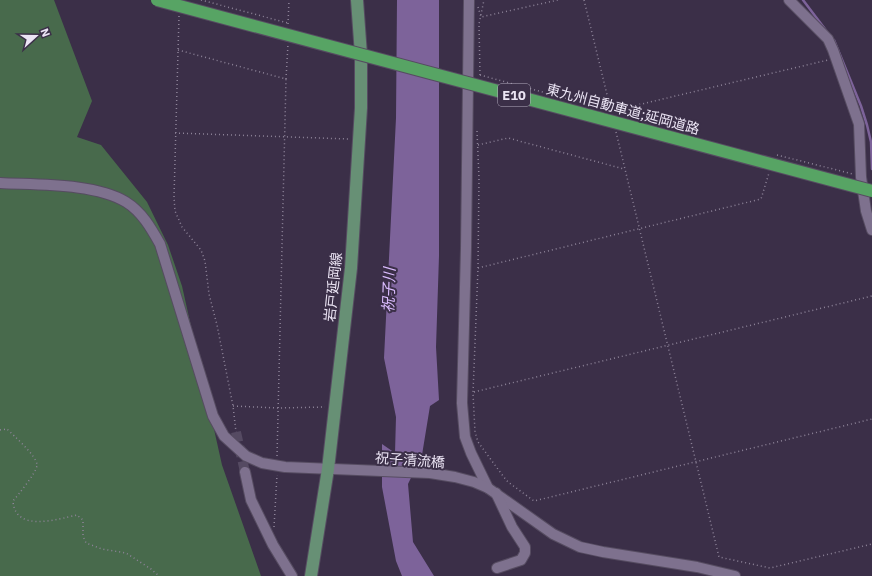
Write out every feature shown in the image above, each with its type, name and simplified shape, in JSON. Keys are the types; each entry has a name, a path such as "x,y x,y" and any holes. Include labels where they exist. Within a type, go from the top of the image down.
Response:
{"highway":[{"name":"東九州自動車道;延岡道路","path":"157,0 872,191"}],"main road":[{"name":"岩戸延岡線","path":"311,576 328,469 351,268 360,139 361,56 357,0"}],"street":[{"path":"789,0 828,39 836,58 859,124 861,177 866,211 872,230"},
{"path":"473,2 462,403 465,437 471,453 512,527 525,547 525,554 521,560 497,568"},
{"name":"祝子清流橋","path":"0,183 82,188 100,191 126,202 147,222 160,244 213,416 224,436 246,456 262,464 285,467 430,473 474,482 492,490 553,534 580,547 697,567 735,576"},
{"path":"245,472 251,500 271,542 292,576"}],"path":[{"path":"201,0 288,23"},
{"path":"484,0 479,24 480,75 572,100"},
{"path":"481,17 558,0"},
{"path":"473,2 481,17"},
{"path":"179,14 175,133 175,211 182,227 201,250 205,260 209,294 217,325 236,432"},
{"path":"178,50 286,79 277,459"},
{"path":"611,112 836,58"},
{"path":"477,129 479,178 478,268 473,393 475,432 478,442 508,482 534,501 872,419"},
{"path":"175,133 360,139"},
{"path":"478,145 508,138 624,169"},
{"path":"774,156 779,155 861,177"},
{"path":"478,268 761,199 770,170"},
{"path":"639,228 719,557 770,568 872,544"},
{"path":"473,393 872,296"},
{"path":"232,406 278,408 335,407"},
{"path":"0,430 7,429 26,448 37,462 38,466 14,502 16,512 19,517 30,522 52,521 77,515 83,520 86,543 102,549 126,553 159,576"},
{"path":"271,542 274,533 277,473"}],"green space":[{"path":"0,0 54,0 92,101 77,137 101,145 147,202 168,245 182,286 222,465 261,576 0,576"}],"water":[{"name":"祝子川","path":"397,0 439,0 439,256 436,347 439,400 430,406 422,455 408,484 413,542 434,576 402,576 396,561 382,487 382,444 395,453 396,417 384,358 396,118"}],"waterway":[{"path":"803,0 828,33"},
{"path":"834,40 861,106 867,125 871,142 872,169"}],"tunnel":[{"path":"236,432 245,472"}]}
